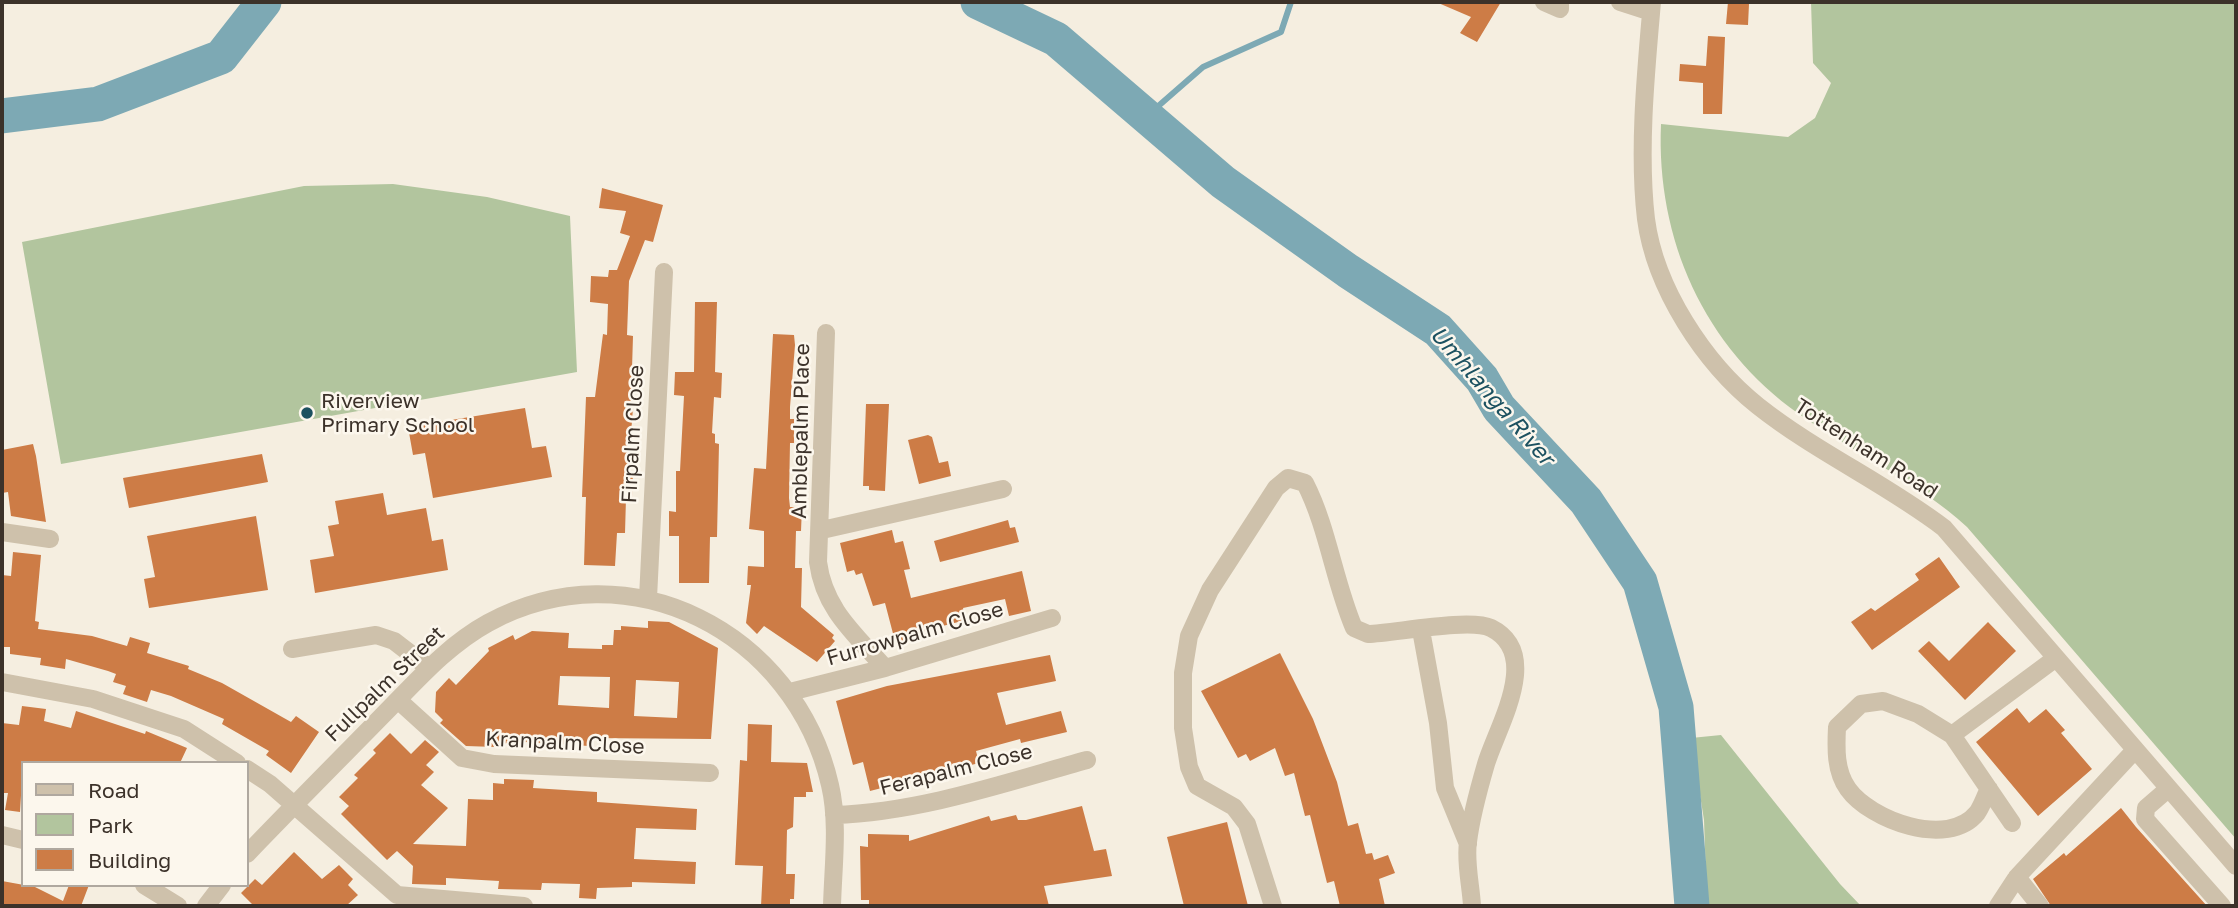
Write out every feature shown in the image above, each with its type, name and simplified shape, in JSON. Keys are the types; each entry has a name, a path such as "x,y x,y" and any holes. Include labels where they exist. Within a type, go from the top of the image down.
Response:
{"street":[{"path":"1544,2 1560,9 1560,2"},
{"path":"1620,2 1652,7"},
{"name":"Tottenham Road","path":"1652,7 1644,162 1646,220 1662,273 1688,330 1719,371 1758,406 1913,504 1944,528 2236,866"},
{"name":"Firpalm Close","path":"648,598 664,272"},
{"name":"Amblepalm Place","path":"826,333 822,530 818,562 821,585 830,605 885,668"},
{"path":"1273,906 1247,824 1234,807 1197,786 1189,767 1183,728 1183,673 1189,636 1210,590 1276,488 1288,478 1296,478 1305,483 1314,501 1343,601 1354,628 1368,634 1467,626 1490,628 1510,643 1515,664 1514,690 1486,763 1468,844 1472,906"},
{"name":"Amblepalm Place","path":"822,530 1003,489"},
{"path":"2,532 50,539"},
{"name":"Fullpalm Street","path":"248,853 429,668 486,624 546,600 581,594 648,598 675,607 732,636 790,692 822,758 831,786 834,815 831,906"},
{"name":"Furrowpalm Close","path":"790,692 885,668 1052,618"},
{"path":"1420,630 1438,723 1445,789 1468,844"},
{"path":"292,649 376,635 394,640 429,668"},
{"path":"1952,735 2056,658"},
{"path":"2,682 93,699 184,729 234,761"},
{"name":"Kranpalm Close","path":"398,700 462,758 494,764 710,773"},
{"path":"1989,789 1976,814 1961,825 1922,830 1872,813 1847,789 1835,755 1837,727 1861,704 1883,701 1918,713 1952,735 1989,789 2012,823"},
{"path":"1998,906 2017,877 2134,751"},
{"name":"Ferapalm Close","path":"834,815 879,814 916,807 1087,760"},
{"path":"248,770 295,805 397,895 524,906"},
{"path":"2168,789 2146,807 2145,819 2222,906"},
{"path":"2,835 21,840"},
{"path":"2017,877 2040,906"},
{"path":"147,887 178,906"},
{"path":"206,906 220,887"}],"green space":[{"path":"1811,2 2236,2 2236,839 1967,527 1928,496 1799,414 1766,387 1737,357 1712,323 1692,287 1677,249 1667,208 1661,124 1788,137 1815,118 1831,83 1813,63"},
{"path":"393,184 487,197 570,216 577,372 61,464 22,242 304,186"},
{"path":"1721,735 1840,884 1861,906 1707,906 1704,820 1691,738"}],"building":[{"path":"1436,2 1501,2 1477,42 1460,33 1471,17"},
{"path":"1728,2 1749,4 1748,25 1726,24"},
{"path":"1708,36 1725,37 1722,114 1703,114 1703,83 1679,81 1680,64 1706,66"},
{"path":"602,188 663,205 653,242 645,240 629,281 627,335 633,336 632,369 636,369 628,473 633,473 632,498 626,498 625,533 617,533 615,566 584,565 586,497 582,497 586,397 595,397 603,334 607,335 608,304 590,302 591,276 608,277 609,270 617,270 630,236 620,233 626,211 599,208"},
{"path":"695,302 717,302 715,372 722,373 721,398 714,397 712,433 715,434 715,443 719,444 717,537 710,537 709,583 679,583 679,536 669,536 669,511 676,512 676,471 680,471 684,396 674,395 675,372 694,372"},
{"path":"773,334 794,335 790,419 794,419 794,443 790,443 789,498 790,507 802,507 801,531 796,531 795,568 802,568 801,607 834,635 832,638 835,641 817,662 764,626 757,634 746,623 751,585 747,585 748,566 764,567 764,531 749,529 754,468 766,469"},
{"path":"866,404 889,404 885,491 869,490 869,486 863,486"},
{"path":"525,408 532,448 546,446 552,477 433,498 425,453 413,455 408,427"},
{"path":"928,435 932,437 939,463 948,461 951,476 919,484 908,440"},
{"path":"33,444 46,522 11,516 8,492 2,493 2,450"},
{"path":"262,454 268,482 129,508 123,478"},
{"path":"383,493 387,515 426,508 432,541 443,539 448,570 315,593 310,560 334,556 328,526 339,524 335,501"},
{"path":"256,516 268,590 149,608 144,579 155,577 147,536"},
{"path":"1008,520 1010,528 1015,527 1019,542 940,562 934,541"},
{"path":"892,530 895,543 903,541 910,569 904,570 911,598 1022,571 1031,611 1009,616 1005,599 963,608 966,620 931,629 932,633 919,636 920,639 896,645 885,603 873,606 862,573 856,575 854,570 847,572 840,543"},
{"path":"13,552 41,555 35,621 39,622 38,629 92,636 127,646 130,637 150,643 147,653 189,666 188,669 222,683 291,722 296,716 319,732 291,773 266,755 269,751 222,724 224,719 171,696 151,690 147,702 123,694 126,686 113,682 116,674 108,671 66,659 65,669 40,665 41,658 10,654 10,647 2,647 2,575 11,576"},
{"path":"1939,557 1960,587 1872,650 1851,622 1871,608 1875,611 1919,580 1915,574"},
{"path":"648,621 669,622 718,648 711,739 589,738 589,746 528,742 495,744 495,747 466,746 440,723 443,720 435,712 436,692 449,678 456,685 489,651 488,648 513,635 515,640 532,631 569,633 568,648 602,649 602,645 613,645 614,630 621,630 621,626 648,628","holes":["560,676 610,677 609,708 558,705","636,680 679,682 677,718 634,716"]},
{"path":"1988,622 2016,651 1965,700 1918,651 1929,641 1949,661"},
{"path":"1280,653 1313,719 1337,782 1348,826 1358,823 1366,854 1372,853 1374,860 1388,855 1395,873 1379,879 1385,906 1340,906 1334,881 1327,883 1310,815 1305,816 1294,773 1285,776 1275,748 1250,761 1246,754 1238,758 1201,691"},
{"path":"1050,655 1056,681 997,693 1006,725 1061,711 1067,732 1021,743 1020,739 976,751 979,763 870,791 863,762 853,765 836,701 887,686"},
{"path":"22,706 46,709 44,721 71,728 76,711 145,734 146,731 187,748 181,761 21,761 20,812 5,810 8,793 2,793 2,723 19,725"},
{"path":"2017,708 2029,723 2046,709 2065,730 2061,733 2092,769 2038,816 1976,742"},
{"path":"748,724 772,725 771,762 807,763 813,792 806,792 806,797 794,797 793,827 787,830 786,874 795,874 794,899 790,899 790,906 761,906 763,866 735,865 740,760 747,761"},
{"path":"390,733 411,754 425,740 439,752 426,765 434,772 421,785 448,808 413,844 466,846 468,799 493,800 493,783 504,784 504,779 534,780 533,788 597,792 597,802 697,809 696,830 636,828 634,859 696,862 695,884 632,882 632,887 597,888 596,899 579,898 580,884 542,883 541,890 498,889 499,881 446,878 446,885 412,884 413,866 397,851 387,860 341,814 349,806 339,797 358,778 354,775 376,753 373,750"},
{"path":"1082,806 1094,851 1106,849 1112,876 1044,886 1049,906 869,906 869,900 861,900 860,846 868,847 868,834 909,835 909,841 989,816 991,821 1016,815 1018,820 1026,820"},
{"path":"2121,808 2207,906 2051,906 2033,879 2064,853 2066,856"},
{"path":"1227,822 1248,906 1184,906 1167,837"},
{"path":"294,852 322,879 339,865 353,879 348,885 358,895 346,906 254,906 241,893 255,879 262,885"},
{"path":"2,881 21,884 21,887 35,887 63,901 68,887 88,887 81,906 2,906"}],"waterway":[{"name":"Umhlanga River","path":"2,116 98,104 221,57 264,2"},
{"name":"Umhlanga River","path":"978,2 1056,39 1223,182 1348,271 1438,330 1482,379 1499,408 1586,501 1640,582 1676,707 1692,906"},
{"path":"1148,115 1203,67 1281,32 1291,2"}],"place":[{"name":"Riverview Primary School","path":"307,413"}]}
